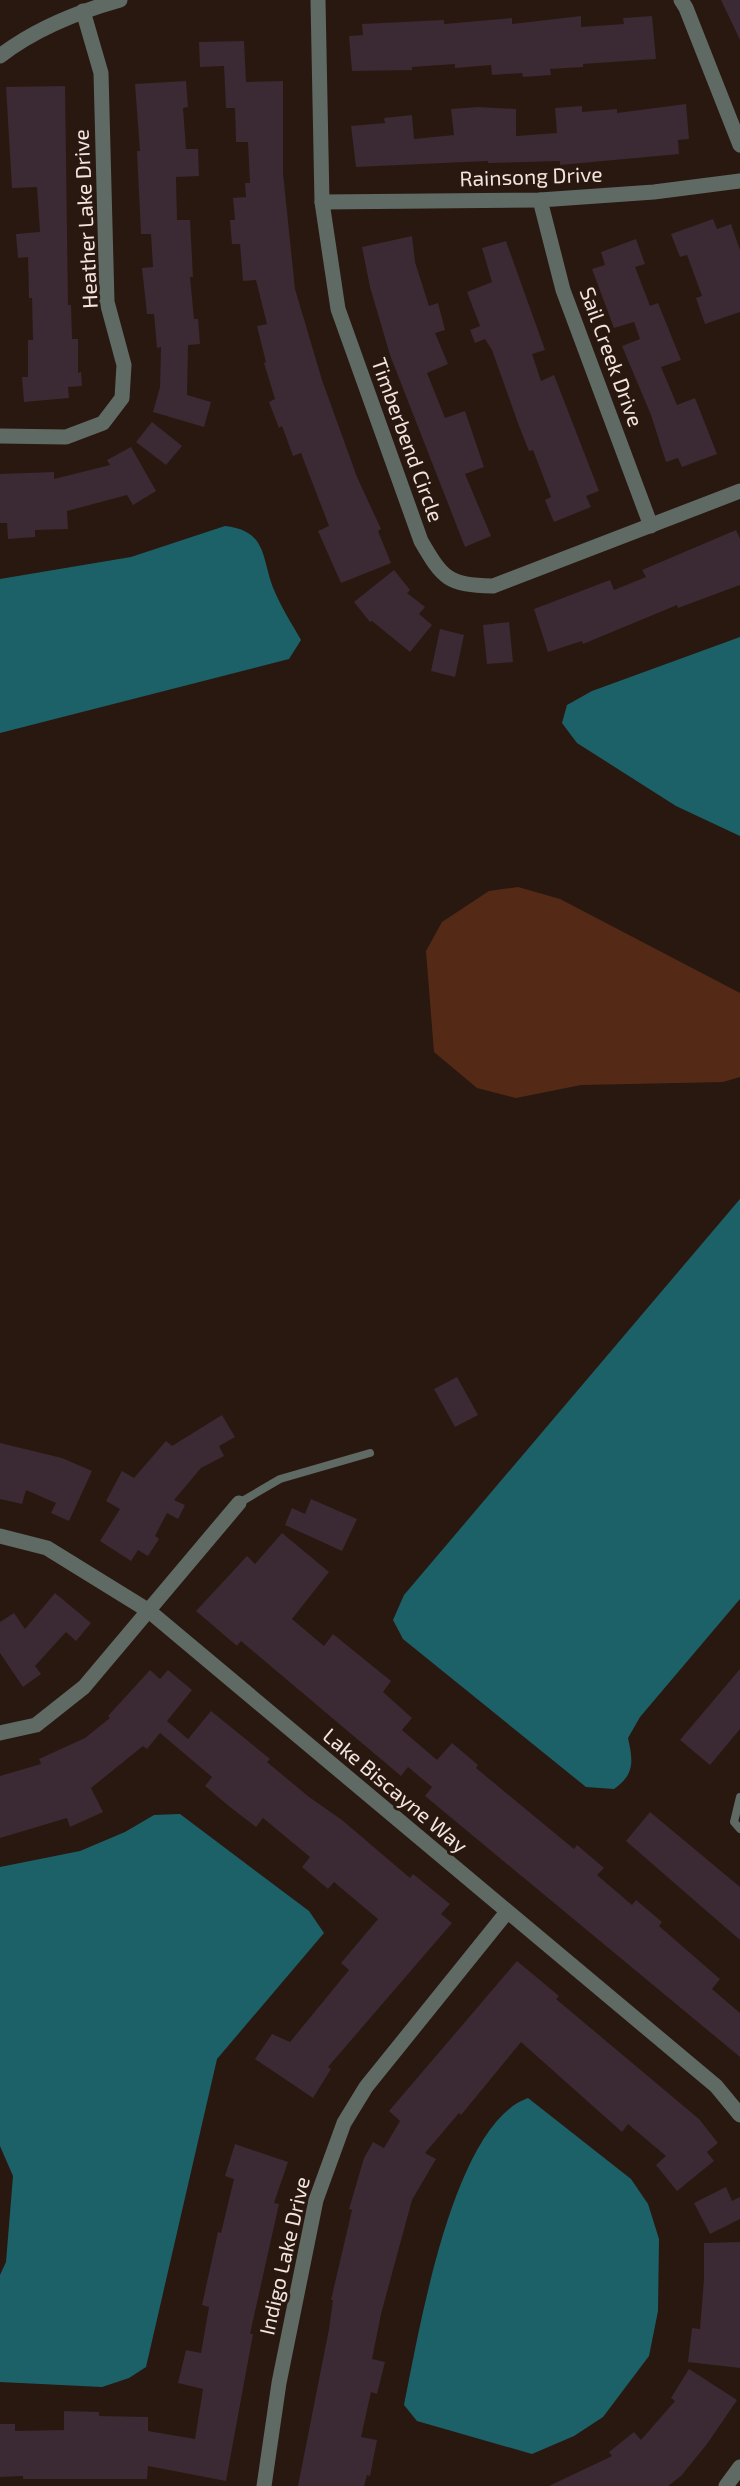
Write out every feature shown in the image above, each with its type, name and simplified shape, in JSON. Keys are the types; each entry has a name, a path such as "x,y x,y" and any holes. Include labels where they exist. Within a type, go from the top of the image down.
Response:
{"street":[{"path":"0,56 18,42 83,11 120,0"},
{"name":"Timberbend Circle","path":"318,0 322,202 338,309 421,541 438,571 464,585 493,586 740,491"},
{"path":"681,0 687,8 740,145"},
{"name":"Heather Lake Drive","path":"0,436 66,437 103,423 122,398 124,364 107,302 101,73 83,11"},
{"name":"Rainsong Drive","path":"322,202 540,200 654,192 740,181"},
{"name":"Sail Creek Drive","path":"540,200 563,290 651,526"},
{"path":"0,1733 36,1725 84,1687 239,1503"},
{"name":"Lake Biscayne Way","path":"0,1536 47,1548 149,1611 716,2086 740,2115"},
{"name":"Indigo Lake Drive","path":"264,2486 279,2384 316,2200 344,2123 366,2087 507,1912"}],"lane":[{"path":"239,1503 280,1479 370,1453"},
{"path":"740,1797 734,1822 740,1829"}],"shaded area":[{"path":"518,887 560,899 740,993 740,1077 723,1082 581,1085 516,1098 477,1088 434,1052 426,951 442,922 489,891"}],"water":[{"path":"225,526 249,534 261,548 274,590 301,640 289,659 0,733 0,579 131,557"},
{"path":"740,637 740,836 676,806 577,743 562,723 567,705 592,691"},
{"path":"740,1199 740,1599 640,1717 628,1738 631,1766 626,1778 614,1789 586,1787 403,1639 393,1620 404,1595"},
{"path":"180,1814 309,1911 324,1933 217,2059 146,2367 129,2378 102,2387 0,2382 0,2275 6,2262 13,2176 0,2146 0,1867 80,1851 125,1832 154,1815"},
{"path":"528,2098 631,2179 648,2204 659,2239 658,2311 649,2356 603,2417 574,2436 532,2454 417,2421 404,2405 430,2283 459,2188 479,2147 501,2116"}],"building":[{"path":"721,0 740,0 740,40"},
{"path":"581,16 581,27 624,24 623,18 652,16 656,59 583,64 583,67 550,69 551,75 523,77 522,73 492,75 491,65 455,68 455,64 412,67 412,70 352,71 349,36 363,35 362,24 444,20 444,24 512,18 512,24"},
{"path":"244,41 246,82 283,81 283,173 295,289 322,380 357,477 381,529 378,531 391,563 341,583 318,531 329,526 301,453 293,456 282,426 279,428 269,402 275,399 264,363 266,362 257,326 267,324 256,280 243,281 240,244 232,244 230,220 235,220 233,198 246,197 245,183 250,183 248,142 236,142 235,108 226,108 224,66 200,67 199,42"},
{"path":"186,81 188,107 183,108 186,149 198,149 199,176 176,177 177,220 190,220 193,277 190,277 194,319 198,319 200,344 188,345 187,395 211,402 204,427 153,412 160,387 161,347 157,348 154,314 147,314 142,268 153,267 151,234 141,234 137,151 140,151 135,84"},
{"path":"65,86 68,305 71,305 72,339 78,339 78,373 81,372 82,386 68,387 69,398 24,402 22,377 28,377 28,340 33,340 32,298 29,298 28,257 18,258 16,234 40,232 37,187 12,188 6,87"},
{"path":"686,104 689,139 678,140 679,154 560,165 560,161 488,163 488,161 356,167 351,126 385,123 384,118 412,115 414,139 454,135 451,109 478,107 516,109 516,136 557,133 555,108 582,106 582,112 617,109 617,113"},
{"path":"713,219 717,229 731,224 740,250 740,312 705,324 696,298 702,296 687,255 680,257 671,234"},
{"path":"412,236 415,262 429,306 438,303 445,330 435,333 448,364 427,373 445,418 465,411 484,467 465,474 491,536 465,547 390,355 370,287 362,247"},
{"path":"636,239 645,264 635,267 650,306 658,303 681,360 661,367 677,405 695,398 717,454 682,467 678,458 666,462 651,415 622,346 640,339 634,322 614,328 592,269 605,265 601,252"},
{"path":"506,241 545,350 532,354 541,381 554,375 599,491 586,496 591,507 554,522 545,500 551,497 533,450 529,451 492,350 485,339 475,343 470,330 480,326 467,292 492,282 482,248"},
{"path":"152,422 182,446 166,465 136,442"},
{"path":"131,447 156,491 133,505 127,495 67,511 68,529 35,530 35,537 8,539 7,523 0,523 0,474 54,472 54,479 110,465 107,460"},
{"path":"736,530 740,539 740,585 678,608 677,605 583,644 582,641 548,652 534,609 610,580 614,590 646,577 642,570"},
{"path":"394,570 410,590 407,593 425,607 419,614 432,625 410,652 372,621 370,622 354,602"},
{"path":"509,622 513,662 487,664 483,625"},
{"path":"440,629 464,635 455,677 431,671"},
{"path":"457,1377 478,1415 455,1427 434,1389"},
{"path":"222,1415 235,1437 219,1446 224,1456 201,1468 174,1500 185,1505 178,1519 167,1513 155,1536 159,1539 148,1556 138,1550 131,1561 100,1541 120,1509 106,1501 122,1471 134,1478 166,1441 172,1446"},
{"path":"0,1443 62,1458 92,1471 69,1521 51,1513 56,1503 26,1490 22,1504 0,1499"},
{"path":"311,1499 357,1519 342,1551 285,1525 292,1508 305,1514"},
{"path":"282,1533 329,1572 292,1619 324,1646 333,1634 391,1681 383,1692 412,1718 402,1730 437,1760 452,1743 478,1765 476,1768 574,1849 577,1845 604,1868 597,1875 632,1905 636,1900 662,1922 659,1926 720,1979 712,1989 740,2013 740,2057 425,1796 432,1787 408,1767 401,1776 241,1641 237,1646 196,1611 247,1556 255,1564"},
{"path":"55,1593 91,1623 76,1641 66,1632 35,1666 41,1674 23,1687 0,1653 0,1622 14,1613 25,1629"},
{"path":"740,1669 740,1729 710,1765 680,1740"},
{"path":"150,1670 160,1679 168,1670 192,1690 167,1721 188,1739 211,1711 270,1759 267,1762 309,1797 342,1820 410,1878 413,1874 450,1904 441,1914 452,1923 328,2067 331,2069 313,2098 255,2059 272,2034 290,2042 349,1970 341,1963 378,1919 334,1882 328,1889 302,1867 310,1857 263,1818 256,1827 230,1807 205,1786 212,1777 160,1733 147,1749 143,1746 91,1788 103,1812 70,1827 67,1818 0,1838 0,1776 41,1764 39,1759 85,1738 110,1718 108,1716"},
{"path":"650,1812 740,1887 740,1940 626,1841"},
{"path":"517,1961 559,1996 556,1999 699,2119 718,2143 707,2152 714,2161 677,2191 656,2165 666,2156 628,2124 622,2132 521,2042 461,2115 459,2113 425,2153 436,2159 412,2200 381,2314 372,2359 385,2362 377,2394 371,2392 361,2437 377,2440 370,2476 367,2475 364,2486 298,2486 329,2329 333,2300 331,2300 352,2210 349,2209 364,2158 373,2142 384,2148 400,2121 389,2111"},
{"path":"235,2144 288,2162 274,2203 279,2204 250,2334 253,2334 226,2481 148,2466 147,2479 0,2477 0,2424 15,2424 15,2431 64,2430 64,2411 99,2412 99,2416 148,2417 148,2431 195,2439 203,2389 178,2383 186,2350 201,2353 209,2307 202,2305 218,2232 221,2233 234,2179 225,2176"},
{"path":"726,2187 732,2201 740,2197 740,2219 710,2234 694,2203"},
{"path":"740,2242 740,2368 688,2362 692,2328 700,2329 704,2243"},
{"path":"689,2369 737,2400 707,2444 681,2476 668,2486 549,2486 612,2456 609,2452 634,2432 641,2440 675,2401 671,2398"}]}
